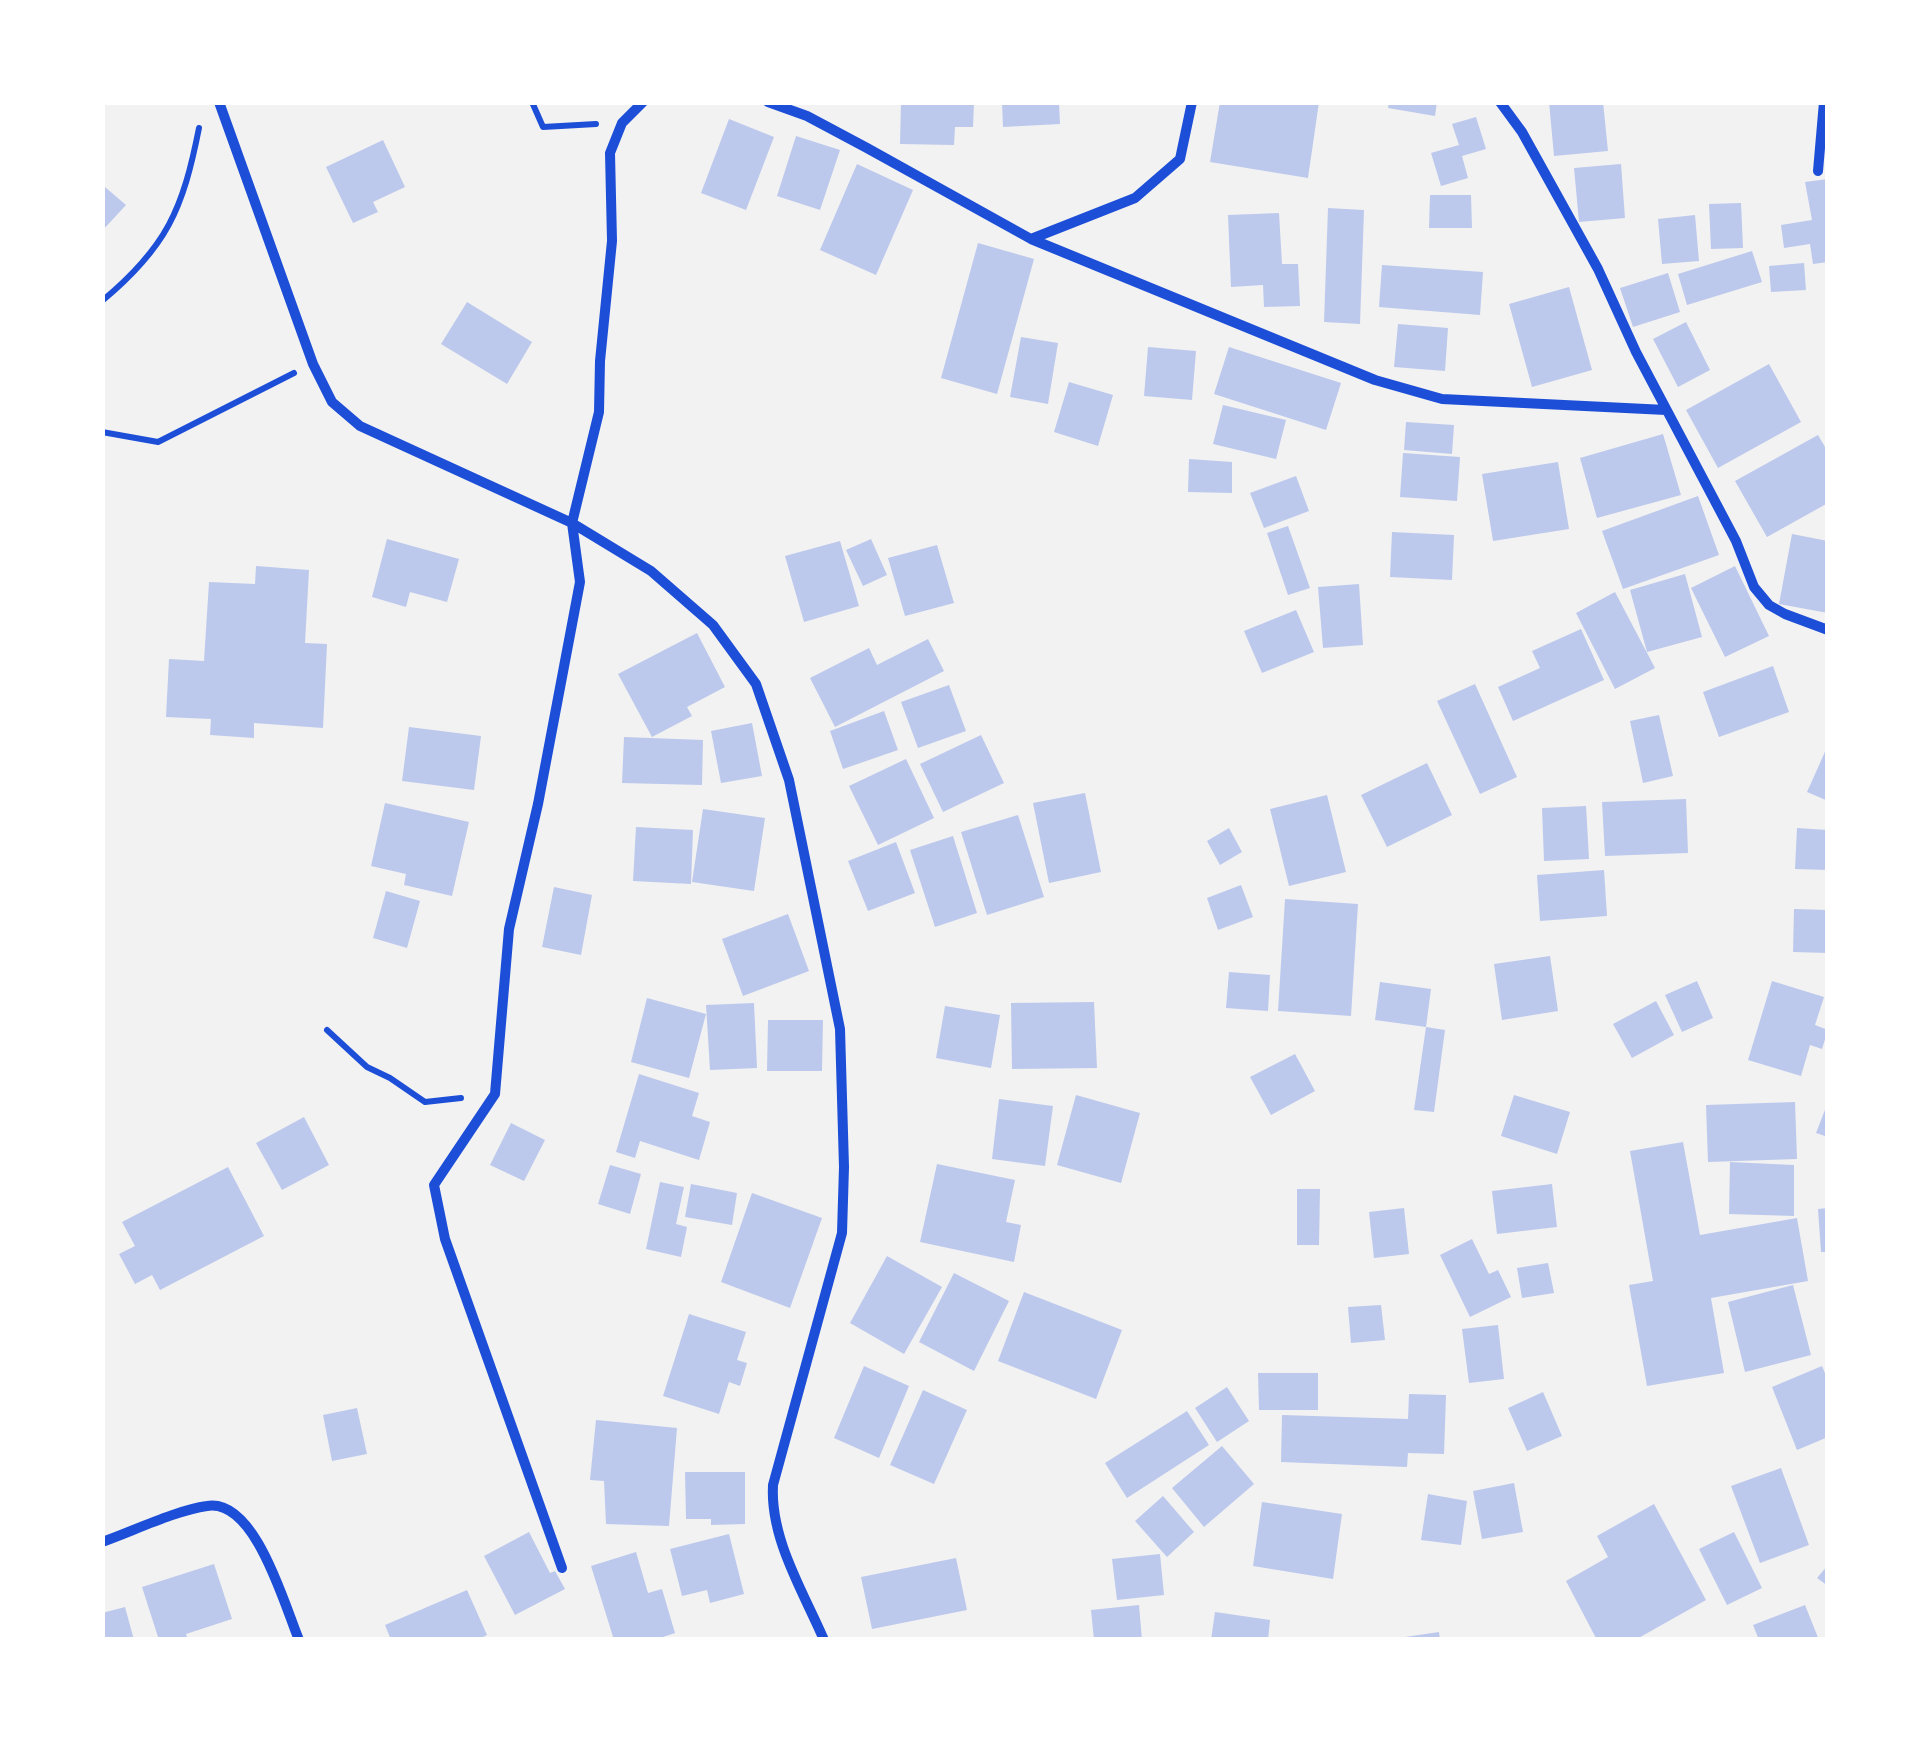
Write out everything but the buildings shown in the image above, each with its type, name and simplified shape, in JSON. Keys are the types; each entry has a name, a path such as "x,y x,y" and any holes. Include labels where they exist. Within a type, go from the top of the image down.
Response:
{"street":[{"path":"219,102 312,364 332,402 360,426 572,523 652,572 713,625 756,684 788,780 840,1029 842,1233 773,1485 772,1511 824,1640"},
{"path":"562,1568 445,1239 434,1185 494,1094 509,929 538,804 580,582 572,523 599,412 612,242 610,153 622,123 642,102"},
{"path":"768,102 806,116 1030,239 1375,380 1442,398 1666,410"},
{"path":"1030,239 1136,198 1180,159 1192,102"},
{"path":"1500,102 1522,132 1598,269 1666,410 1736,541 1754,588 1769,605 1828,630"},
{"path":"1818,171 1824,102"},
{"path":"102,1542 210,1505 230,1509 244,1520 259,1545 299,1640"}],"path":[{"path":"532,102 542,127 622,123"},
{"path":"102,300 150,258 182,200 202,116"},
{"path":"102,432 158,442 312,364"},
{"path":"326,1030 367,1067 425,1102 494,1094"}]}
